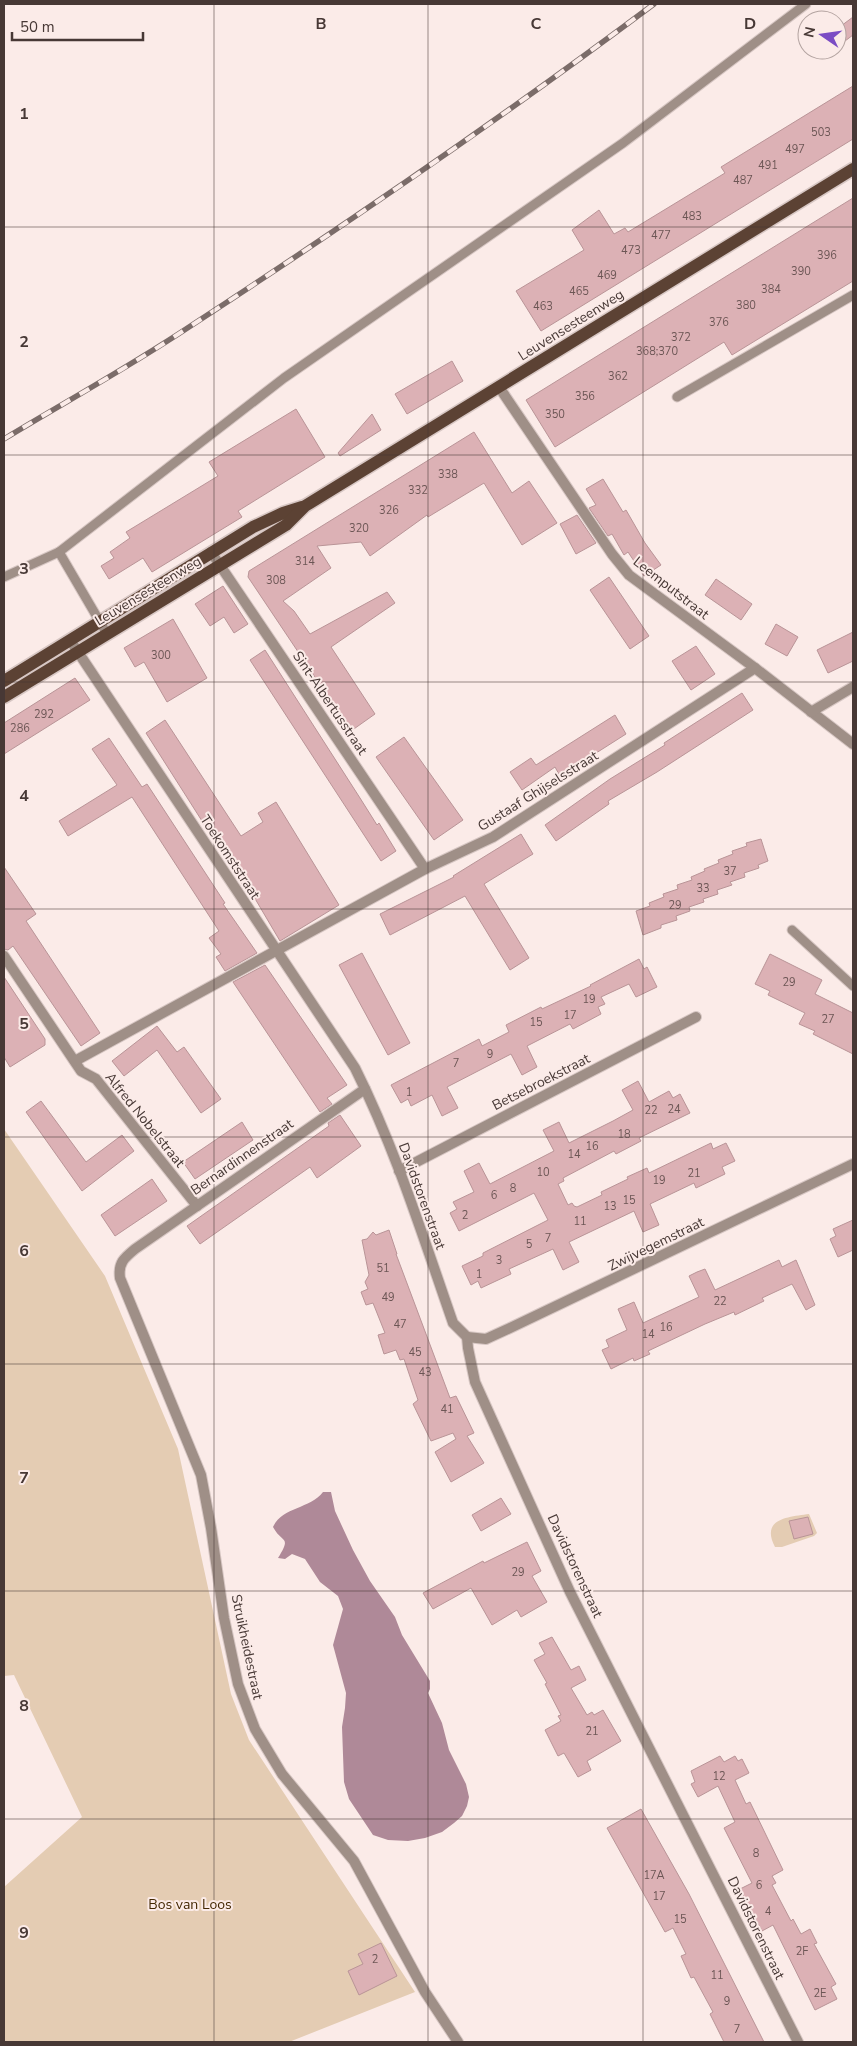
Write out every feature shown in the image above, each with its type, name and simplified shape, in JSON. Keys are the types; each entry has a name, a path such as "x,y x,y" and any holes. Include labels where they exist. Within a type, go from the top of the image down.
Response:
{"main road":[{"name":"Leuvensesteenweg","path":"4,697 286,525 305,506 853,169"},
{"name":"Leuvensesteenweg","path":"4,681 253,527 283,513 305,506"}],"street":[{"name":"Leemputstraat","path":"499,387 612,554 629,575 755,668 853,744"},
{"name":"Sint-Albertusstraat","path":"211,552 425,869"},
{"name":"Toekomststraat","path":"70,641 355,1068 365,1089"},
{"name":"Gustaaf Ghijselsstraat","path":"74,1061 425,869 493,837 755,668"},
{"path":"811,712 853,687"},
{"name":"Alfred Nobelstraat","path":"4,956 81,1071 96,1079 196,1206"},
{"name":"Betsebroekstraat","path":"400,1171 696,1018"},
{"name":"Davidstorenstraat","path":"365,1089 400,1171 453,1324 467,1337 475,1382 570,1592 798,2042"},
{"name":"Bernardinnenstraat","path":"135,1249 365,1089"},
{"name":"Zwijvegemstraat","path":"467,1337 486,1339 853,1164"},
{"name":"Struikheidestraat","path":"135,1249 120,1262 120,1278 201,1474 224,1618 238,1684 246,1708 268,1754 282,1774 354,1861 425,1992 458,2042"}],"lane":[{"path":"4,577 59,552 284,378 623,143 806,4"},
{"path":"677,397 853,295"},
{"path":"59,552 107,634"},
{"path":"792,930 853,986"}],"green space":[{"name":"Bos van Loos","path":"4,1129 105,1276 178,1449 231,1694 249,1740 415,1992 289,2042 4,2042 4,1887 82,1817 14,1675 4,1676"},
{"path":"809,1514 817,1533 814,1536 782,1547 775,1547 771,1537 771,1530 774,1525 785,1518"}],"shaded area":[{"path":"323,1492 331,1492 335,1511 353,1550 370,1581 395,1617 402,1635 430,1681 428,1693 442,1723 449,1750 466,1784 469,1797 462,1816 442,1832 425,1838 408,1841 388,1840 373,1835 349,1799 344,1782 342,1727 346,1693 333,1645 343,1609 338,1596 320,1582 305,1559 292,1554 285,1559 278,1558 285,1543 273,1527 283,1515 311,1502"}],"building":[{"path":"853,17 853,35 847,40 847,22"},
{"path":"853,86 853,139 541,331 516,291 584,250 572,230 599,210 614,234 625,228 628,232 725,173 721,167"},
{"path":"853,198 853,281 732,355 724,342 555,447 526,400"},
{"path":"452,361 463,381 407,414 395,394"},
{"path":"296,409 325,457 238,511 242,517 152,572 143,558 109,579 101,566 114,558 110,552 130,538 126,532 218,476 209,462"},
{"path":"372,414 381,430 340,456 338,453"},
{"path":"474,432 512,493 529,481 557,523 522,545 484,483 428,517 427,515 370,556 361,542 317,546 331,568 283,601 294,611 310,634 387,592 395,603 331,647 375,714 351,731 248,577 249,571"},
{"path":"603,479 623,512 626,510 645,543 661,565 644,576 628,552 624,555 612,534 608,536 589,508 596,505 586,489"},
{"path":"577,515 596,543 576,554 560,524"},
{"path":"609,577 649,636 630,649 590,590"},
{"path":"716,579 752,604 741,620 705,595"},
{"path":"223,586 248,624 234,633 224,617 210,626 195,604"},
{"path":"173,619 207,678 167,702 144,662 135,667 124,648"},
{"path":"776,624 798,637 787,656 765,644"},
{"path":"853,632 853,661 828,673 817,650"},
{"path":"696,646 715,674 691,690 672,661"},
{"path":"265,650 377,825 379,823 396,851 381,861 250,660"},
{"path":"75,678 90,700 4,754 4,723"},
{"path":"742,693 753,710 608,801 609,804 556,841 545,825 610,779 665,745 664,743"},
{"path":"615,715 626,734 560,776 555,767 522,790 510,772 531,758 536,765"},
{"path":"165,720 241,836 263,822 258,813 276,802 339,905 280,941 247,885 244,887 146,733"},
{"path":"404,737 463,820 434,840 376,757"},
{"path":"109,738 142,787 147,784 225,903 223,904 257,953 225,971 216,957 221,954 209,938 219,931 132,797 68,836 59,821 117,785 92,749"},
{"path":"521,834 533,854 484,884 529,958 510,970 465,896 390,935 380,914 454,877"},
{"path":"761,839 768,861 758,865 759,868 744,873 745,877 730,882 732,885 717,890 718,894 703,899 704,902 689,907 690,911 676,916 677,920 661,925 661,928 643,935 636,911 650,906 649,903 664,897 663,894 678,889 677,885 692,880 691,877 719,863 718,860 733,854 732,851 747,846 746,843"},
{"path":"4,867 36,914 26,921 100,1033 81,1046 13,946 8,950 4,949"},
{"path":"362,953 410,1043 388,1055 339,965"},
{"path":"770,954 822,980 815,994 853,1013 853,1054 813,1034 815,1031 799,1024 805,1013 768,995 770,991 755,984"},
{"path":"639,959 644,969 647,967 657,987 636,997 629,984 601,997 605,1004 598,1007 601,1014 573,1029 570,1024 527,1046 537,1067 522,1075 511,1054 447,1087 458,1108 442,1116 432,1095 411,1106 408,1099 401,1103 391,1085 479,1039 482,1046 509,1032 506,1025 541,1007 542,1009 591,986"},
{"path":"265,965 347,1085 327,1098 332,1104 320,1112 233,982"},
{"path":"4,977 45,1039 45,1045 10,1067 4,1057"},
{"path":"157,1026 177,1052 184,1047 221,1099 201,1113 157,1050 124,1076 112,1061"},
{"path":"638,1081 649,1102 669,1091 673,1098 680,1094 690,1113 639,1138 641,1141 616,1154 614,1151 563,1178 564,1181 558,1184 568,1205 572,1203 577,1207 602,1195 601,1192 628,1179 627,1177 647,1168 649,1173 711,1143 713,1149 726,1143 735,1161 722,1167 725,1174 696,1188 694,1183 650,1204 659,1225 643,1232 634,1211 569,1242 579,1262 563,1270 553,1249 509,1269 511,1274 481,1288 478,1281 471,1285 462,1266 483,1256 483,1253 548,1220 534,1193 459,1231 450,1213 457,1209 453,1202 474,1192 464,1171 479,1163 490,1184 554,1151 543,1130 559,1122 569,1143 613,1121 633,1110 622,1090"},
{"path":"41,1101 86,1162 122,1135 134,1151 82,1191 26,1112"},
{"path":"340,1115 361,1146 317,1178 310,1167 200,1244 187,1226 329,1126 328,1123"},
{"path":"242,1122 253,1140 195,1179 183,1162"},
{"path":"152,1179 167,1201 115,1236 101,1215"},
{"path":"853,1220 853,1250 838,1257 830,1239 836,1236 833,1229"},
{"path":"389,1230 396,1254 450,1398 456,1396 474,1433 467,1436 484,1463 451,1482 435,1452 456,1439 453,1433 431,1441 413,1404 418,1400 404,1359 400,1360 396,1350 384,1354 378,1335 385,1333 373,1303 366,1305 361,1292 368,1289 365,1282 369,1275 362,1240 367,1239 373,1232 376,1235"},
{"path":"779,1260 782,1267 796,1260 815,1305 806,1310 792,1284 762,1298 764,1301 735,1315 734,1312 705,1324 648,1351 650,1354 634,1361 633,1358 611,1369 602,1350 609,1347 606,1340 627,1330 618,1309 634,1302 643,1323 699,1297 689,1276 697,1272 705,1269 715,1290"},
{"path":"501,1498 511,1514 481,1531 472,1515"},
{"path":"808,1517 813,1534 794,1539 789,1521"},
{"path":"527,1542 541,1571 532,1576 547,1602 521,1617 517,1610 492,1625 471,1588 433,1609 423,1593 483,1561 484,1563"},
{"path":"552,1637 571,1670 579,1666 586,1680 571,1688 587,1715 592,1712 594,1715 603,1710 621,1741 587,1761 591,1770 578,1777 564,1753 558,1756 545,1730 561,1721 558,1716 561,1715 545,1684 547,1683 534,1660 545,1654 539,1643"},
{"path":"720,1756 724,1762 735,1756 738,1761 742,1759 749,1773 735,1780 746,1804 750,1802 783,1870 772,1876 776,1883 772,1885 791,1921 793,1919 801,1934 810,1929 817,1943 814,1944 836,1984 831,1987 837,1999 815,2010 773,1925 762,1931 740,1889 752,1883 724,1828 735,1822 718,1786 698,1797 691,1784 695,1782 691,1771"},
{"path":"641,1809 689,1894 764,2042 724,2042 710,2014 713,2012 694,1977 691,1978 681,1956 686,1954 673,1928 665,1932 607,1828"},
{"path":"381,1943 397,1976 359,1995 348,1971 363,1964 358,1954"}],"railway":[{"path":"4,439 166,342 307,249 482,129 654,4"}]}
